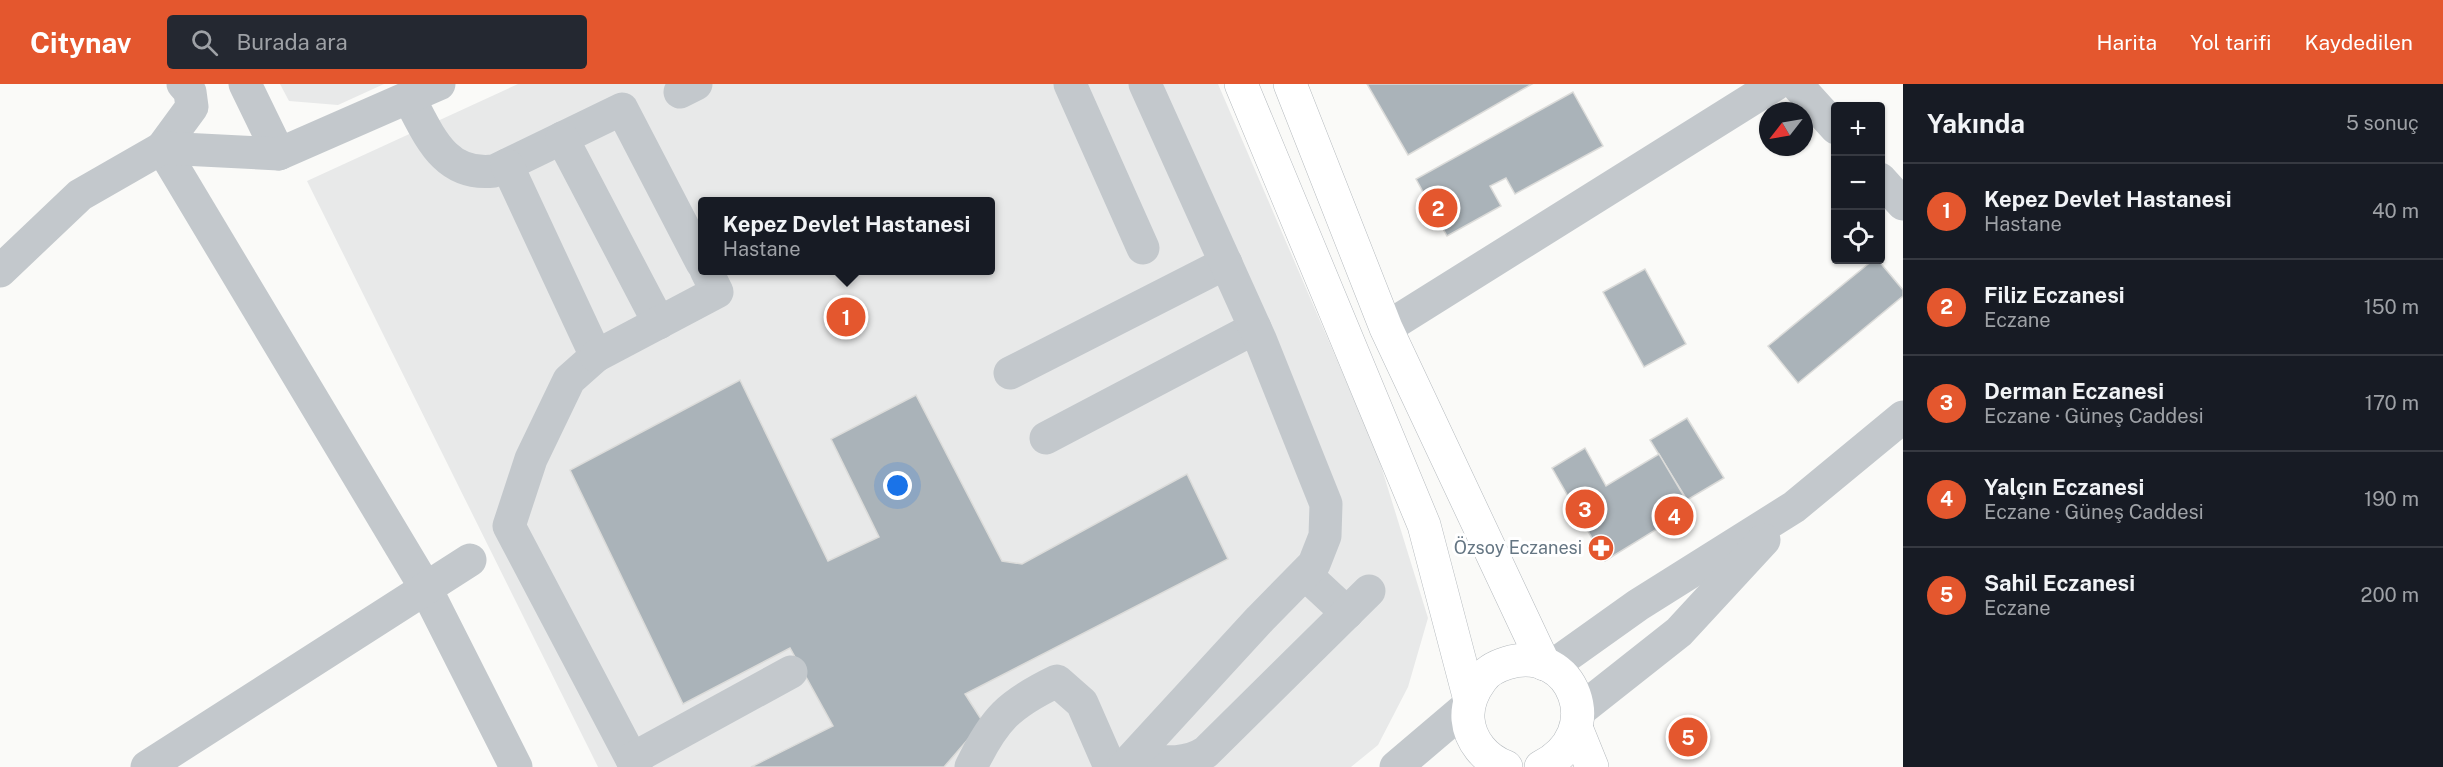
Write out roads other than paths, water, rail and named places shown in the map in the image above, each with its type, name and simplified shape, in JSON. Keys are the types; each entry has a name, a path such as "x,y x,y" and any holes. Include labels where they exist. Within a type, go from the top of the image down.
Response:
{"main road":[{"path":"1241,84 1424,525 1470,703"},
{"path":"1290,84 1386,328 1547,666"},
{"path":"1501,766 1483,753 1475,742 1468,718 1470,703 1474,688 1485,674 1500,665 1517,660 1534,661 1547,666 1570,686 1592,767"},
{"path":"1541,767 1556,760 1569,746 1578,721"}],"street":[{"path":"0,271 80,195 162,148 192,107 190,92 183,84"},
{"path":"245,84 279,154"},
{"path":"162,148 279,154 439,84"},
{"path":"1070,84 1143,248"},
{"path":"1122,764 1314,564 1325,536 1326,504 1255,328 1145,84"},
{"path":"1386,328 1776,84"},
{"path":"1796,84 1831,122"},
{"path":"409,98 434,144 455,164 467,170 481,172 494,171 622,109 698,255"},
{"path":"562,138 659,323"},
{"path":"162,148 425,587 516,767"},
{"path":"507,165 596,356"},
{"path":"1885,183 1903,204"},
{"path":"1010,373 1226,263"},
{"path":"708,275 717,292 596,356 569,380 531,459 509,526 634,763 791,672"},
{"path":"1046,438 1255,328"},
{"path":"1547,666 1638,605 1794,507 1903,417"},
{"path":"1578,721 1678,632 1794,507"},
{"path":"147,767 470,560"},
{"path":"1122,764 1183,763 1206,752 1358,602 1305,574"},
{"path":"971,767 984,740 1002,715 1030,694 1057,681 1082,703 1122,764"},
{"path":"1396,767 1470,703"}],"place":[{"name":"Filiz Eczanesi","path":"1438,208"},
{"name":"Kepez Devlet Hastanesi","path":"846,317"},
{"name":"Derman Eczanesi","path":"1585,509"},
{"name":"Yalçın Eczanesi","path":"1674,516"},
{"name":"Özsoy Eczanesi","path":"1601,548"},
{"name":"Sahil Eczanesi","path":"1688,737"}]}
